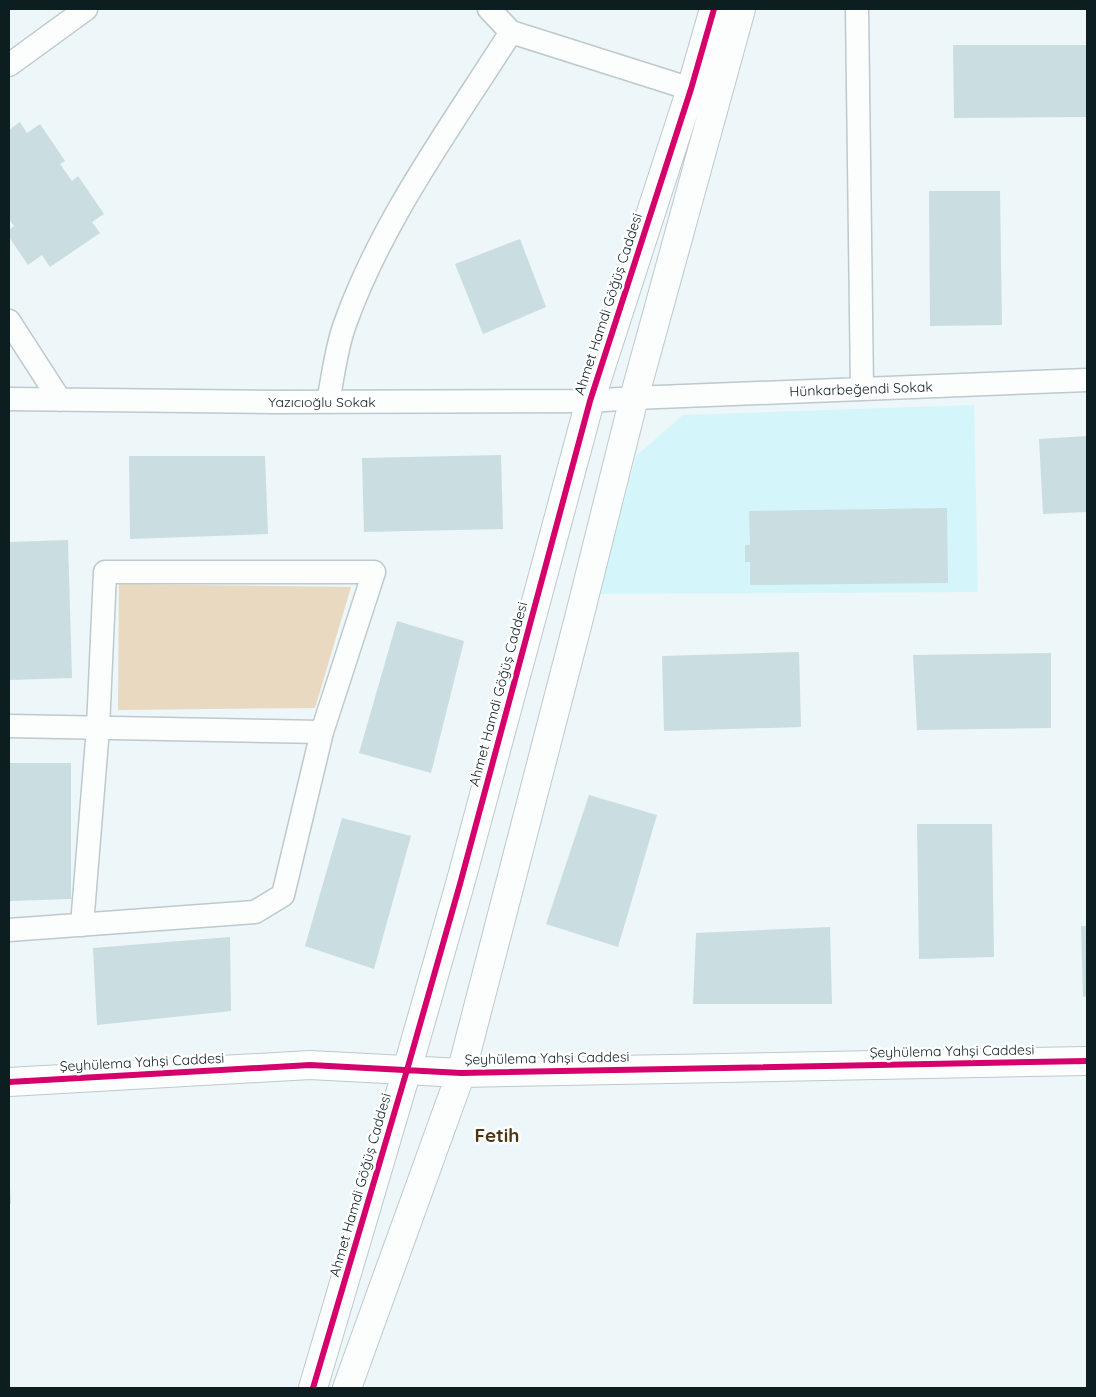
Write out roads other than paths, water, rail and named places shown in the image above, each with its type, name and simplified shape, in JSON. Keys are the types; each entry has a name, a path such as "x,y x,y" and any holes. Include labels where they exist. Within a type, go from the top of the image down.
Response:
{"street":[{"path":"9,65 86,9"},
{"path":"489,9 511,32 691,89"},
{"name":"Ahmet Hamdi Göğüş Caddesi","path":"313,1388 460,884 590,402 691,89 714,9"},
{"path":"347,1388 461,1073 580,618 634,398 741,9"},
{"path":"858,9 862,389"},
{"path":"328,402 344,326 370,263 401,205 511,32"},
{"path":"9,321 60,400"},
{"name":"Hünkarbeğendi Sokak","path":"634,398 1087,380"},
{"name":"Yazıcıoğlu Sokak","path":"9,399 590,402 634,398"},
{"path":"9,930 82,925 256,912 283,895 322,732 374,572 105,572 98,728 82,925"},
{"path":"9,726 322,732"},
{"name":"Şeyhülema Yahşi Caddesi","path":"9,1082 310,1065 461,1073 1087,1061"}],"district":[{"name":"Fetih","path":"497,1135"}]}
